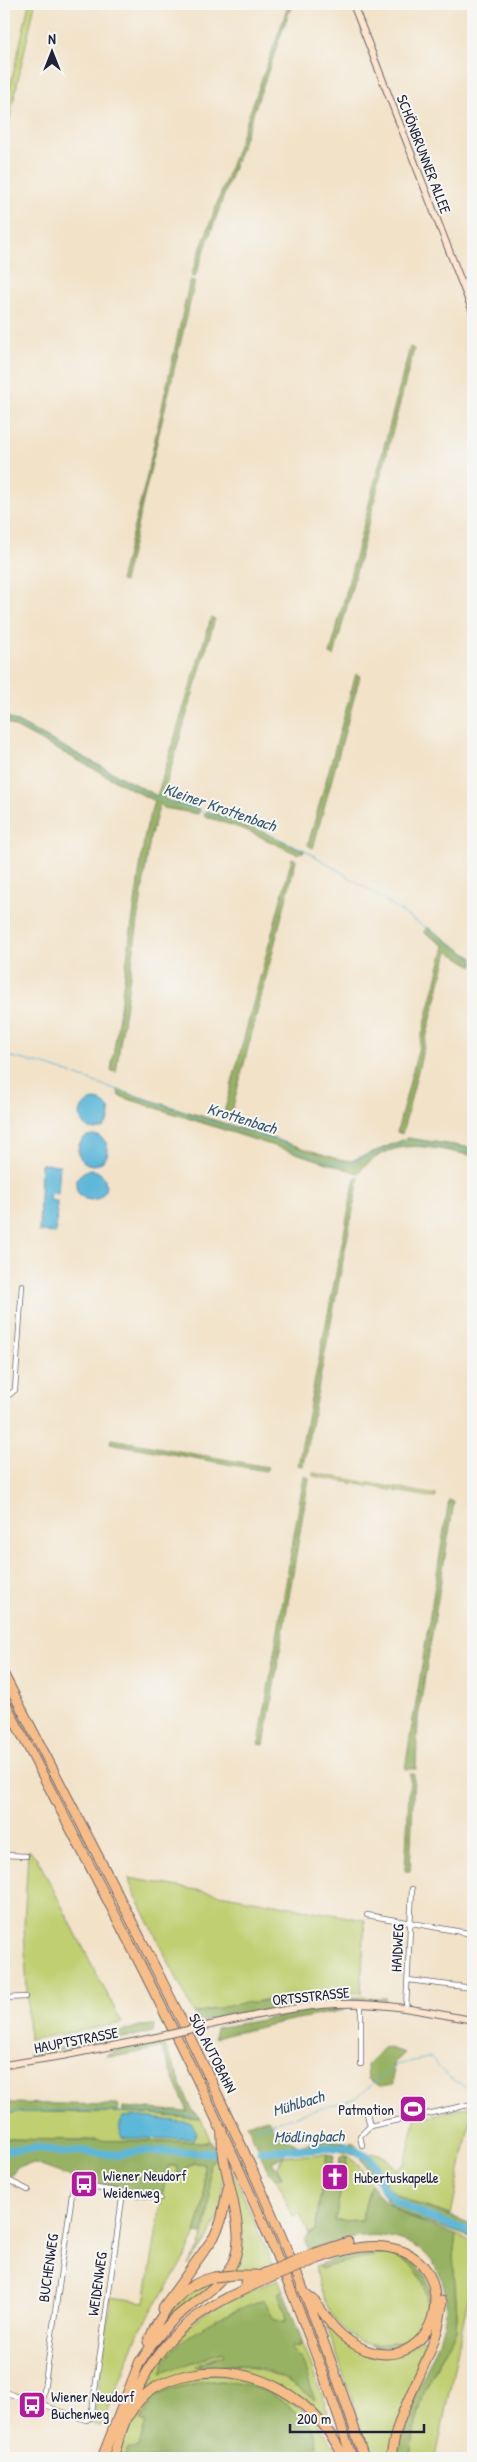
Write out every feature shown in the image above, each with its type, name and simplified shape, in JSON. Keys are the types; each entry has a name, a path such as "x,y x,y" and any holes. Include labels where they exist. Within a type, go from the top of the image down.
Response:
{"highway":[{"name":"SÜD AUTOBAHN","path":"4,1675 211,2080 250,2163 306,2294 364,2458"},
{"name":"SÜD AUTOBAHN","path":"4,1700 165,2013 222,2129 275,2247 312,2343 352,2458"},
{"path":"138,2364 163,2329 219,2284 233,2264 238,2238 230,2181 221,2144 222,2129"},
{"path":"97,2458 104,2454 145,2341 157,2317 217,2230 225,2207 230,2181"},
{"path":"138,2364 173,2328 198,2308 264,2276 356,2241 388,2241 409,2248 424,2258 440,2283 442,2301 440,2323 428,2354 404,2404 396,2428 391,2458"},
{"path":"306,2294 317,2301 328,2320 341,2335 358,2346 377,2353 394,2352 410,2346 423,2336 435,2315 436,2290 430,2274 417,2259 402,2250 383,2246 364,2246 313,2257"},
{"path":"138,2364 151,2336 172,2304 190,2286 214,2277 264,2276"},
{"path":"114,2457 149,2366 178,2330 201,2312 264,2276"},
{"path":"129,2414 141,2396 168,2381 210,2372 248,2376 275,2386 302,2403 325,2426 344,2458"}],"street":[{"name":"SCHÖNBRUNNER ALLEE","path":"353,4 473,312"},
{"path":"4,1399 15,1390 22,1286"},
{"path":"4,1855 26,1856"},
{"name":"HAIDWEG","path":"406,2008 412,1889"},
{"path":"367,1916 473,1934"},
{"path":"408,1980 473,1988"},
{"path":"4,1998 24,1997"},
{"path":"360,2004 361,2064"},
{"name":"ORTSSTRASSE","path":"152,2038 210,2025 326,2005 360,2004 406,2008 473,2020"},
{"name":"HAUPTSTRASSE","path":"4,2065 62,2056 152,2038"},
{"path":"362,2145 360,2136 370,2126 473,2104"},
{"path":"366,2109 370,2126"},
{"path":"4,2178 28,2190"},
{"name":"BUCHENWEG","path":"42,2404 73,2187 77,2185 123,2192"},
{"path":"123,2192 160,2198"},
{"name":"WEIDENWEG","path":"42,2404 45,2407 86,2420 91,2418 123,2192"},
{"path":"4,2392 42,2404"}],"green space":[{"path":"29,4 35,4 4,143 4,114"},
{"path":"289,4 292,4 195,277 191,276"},
{"path":"190,280 195,281 124,582 120,581 146,480"},
{"path":"410,347 414,349 334,656 330,654"},
{"path":"211,618 215,619 163,795 166,800 200,809 198,814 164,808 160,804 150,838 116,1072 111,1071 145,833 154,801 4,721 4,715 157,796"},
{"path":"356,674 360,676 313,848 308,845"},
{"path":"206,811 239,821 305,851 297,854 246,830 204,816"},
{"path":"292,858 296,860 230,1118 223,1117"},
{"path":"427,927 473,958 473,966 448,951 402,1134 397,1132 445,946 424,932"},
{"path":"118,1090 338,1159 351,1161 408,1138 473,1148 473,1156 427,1147 412,1146 398,1148 371,1161 358,1173 119,1096"},
{"path":"355,1178 359,1178 303,1466 298,1465"},
{"path":"111,1439 268,1467 266,1471 110,1443"},
{"path":"313,1473 436,1495 435,1498 313,1476"},
{"path":"304,1476 309,1478 264,1745 259,1744"},
{"path":"449,1500 454,1502 418,1718 416,1769 405,1769"},
{"path":"410,1774 414,1774 410,1871 405,1871"},
{"path":"28,1851 37,1858 122,2023 29,2040 24,1925"},
{"path":"129,1878 365,1920 361,1993 298,1995 194,2013 131,1886"},
{"path":"317,1996 386,1998 385,2001 314,2003 199,2022 194,2013 243,2003"},
{"path":"322,2009 345,2010 214,2038 216,2028"},
{"path":"154,2025 153,2032 30,2057 28,2055 100,2039 139,2026"},
{"path":"163,2041 192,2110 201,2119 123,2112 123,2107 188,2112 161,2048 114,2057 106,2056 121,2048"},
{"path":"385,2047 405,2053 393,2064 394,2084 380,2086 368,2079 367,2064"},
{"path":"4,2077 6,2077 9,2103 119,2105 118,2112 22,2112 4,2114"},
{"path":"473,2106 451,2215 402,2198 389,2188 368,2154 381,2155 396,2169 405,2164 415,2119"},
{"path":"22,2112 123,2112 201,2119 211,2142 4,2139 4,2114"},
{"path":"268,2119 275,2132 298,2146 326,2140 354,2143 359,2149 358,2156 339,2151 286,2151 283,2156 272,2162 282,2177 276,2178 268,2172 247,2124"},
{"path":"4,2139 211,2142 219,2155 209,2164 210,2200 203,2234 195,2233 204,2200 204,2164 193,2163 178,2174 176,2166 169,2166 162,2196 91,2184 35,2164 18,2166 11,2176 4,2172"},
{"path":"362,2150 376,2165 384,2182 391,2190 410,2201 473,2225 473,2238 410,2217 390,2204 361,2159"},
{"path":"327,2154 315,2231 309,2234 300,2214 293,2216 276,2178 282,2176 277,2167 283,2156"},
{"path":"327,2154 334,2155 331,2177 337,2179 340,2156 347,2156 335,2221 361,2220 371,2184 398,2211 456,2235 453,2256 457,2314 456,2330 425,2389 413,2434 410,2458 395,2458 399,2432 407,2410 436,2349 443,2328 446,2307 444,2287 432,2261 421,2250 402,2240 376,2235 362,2236 336,2241 309,2250 304,2240 315,2231"},
{"path":"219,2155 223,2188 219,2214 207,2239 188,2265 203,2239 208,2218 210,2196 209,2164"},
{"path":"347,2156 359,2165 371,2184 361,2220 335,2221"},
{"path":"194,2163 204,2164 204,2200 196,2233 187,2254 138,2334 104,2422 100,2427 93,2425 111,2297 145,2302 162,2196 169,2166 176,2166 179,2174"},
{"path":"232,2169 273,2266 255,2272 233,2272 236,2265"},
{"path":"456,2235 473,2242 473,2273 436,2458 410,2458 413,2434 425,2389 456,2330 457,2314 453,2256"},
{"path":"379,2250 407,2259 424,2274 431,2292 430,2312 423,2329 409,2342 391,2348 370,2344 404,2341 419,2329 425,2317 426,2291 421,2278 413,2268 402,2259 388,2255 355,2259 321,2269 319,2265 341,2256"},
{"path":"385,2254 404,2261 413,2267 424,2282 427,2300 423,2320 413,2335 406,2340 398,2342 372,2345 382,2349 360,2341 343,2329 326,2303 317,2278 316,2265 319,2265 321,2269 345,2261"},
{"path":"211,2279 214,2283 154,2336 184,2294"},
{"path":"278,2279 283,2290 278,2293 286,2312 285,2322 273,2318 161,2372 222,2352 225,2355 199,2363 214,2367 241,2364 283,2378 296,2387 291,2349 292,2346 301,2344 301,2338 341,2448 304,2402 236,2371 153,2384 141,2392 161,2356 192,2323 215,2307"},
{"path":"283,2290 301,2338 299,2347 293,2346 291,2349 302,2360 315,2400 283,2378 264,2370 241,2364 214,2367 195,2366 224,2355 222,2352 161,2373 167,2359 190,2336 219,2318 264,2299 273,2318 285,2322 286,2312 278,2293"},
{"path":"327,2326 361,2348 378,2355 394,2353 423,2339 427,2340 429,2348 388,2458 372,2458"},
{"path":"210,2375 235,2376 274,2388 314,2418 337,2451 333,2453 336,2458 319,2458 315,2435 224,2381 204,2381 142,2421 146,2422 138,2447 129,2449 125,2458 118,2458 137,2406 149,2394 181,2380"},
{"path":"204,2381 229,2382 251,2386 282,2401 300,2415 312,2428 319,2458 125,2458 128,2449 138,2447 146,2423 141,2421 154,2397 171,2389"}],"water":[{"path":"95,1100 106,1104 110,1115 106,1126 95,1130 84,1126 80,1115 84,1104"},
{"path":"93,1135 104,1139 108,1150 104,1161 93,1165 82,1161 78,1150 82,1139"},
{"path":"41,1164 60,1165 58,1194 50,1193 50,1200 57,1201 56,1233 39,1232"},
{"path":"91,1170 102,1174 106,1185 102,1196 91,1200 80,1196 76,1185 80,1174"},
{"path":"134,2116 191,2123 197,2132 193,2139 124,2138 120,2130 123,2117"}],"waterway":[{"name":"Kleiner Krottenbach","path":"4,717 160,800 247,825 305,850 368,889 473,960"},
{"name":"Krottenbach","path":"4,1055 48,1066 205,1120 286,1144 296,1150 339,1164 348,1164 409,1141 473,1152"},
{"name":"Mühlbach","path":"255,2128 356,2098 396,2065 431,2057 449,2077 473,2088"},
{"name":"Mühlbach","path":"4,2113 100,2111 197,2116"},
{"name":"Mödlingbach","path":"260,2151 347,2147 368,2157 376,2166 381,2185 395,2200 423,2215 473,2233"},
{"name":"Mödlingbach","path":"4,2150 39,2148 66,2153 81,2151 118,2155 139,2151 218,2153"}],"place":[{"name":"Patmotion","path":"413,2109"},
{"name":"Hubertuskapelle","path":"335,2177"},
{"name":"Wiener Neudorf Weidenweg","path":"84,2184"},
{"name":"Wiener Neudorf Buchenweg","path":"32,2405"}]}
